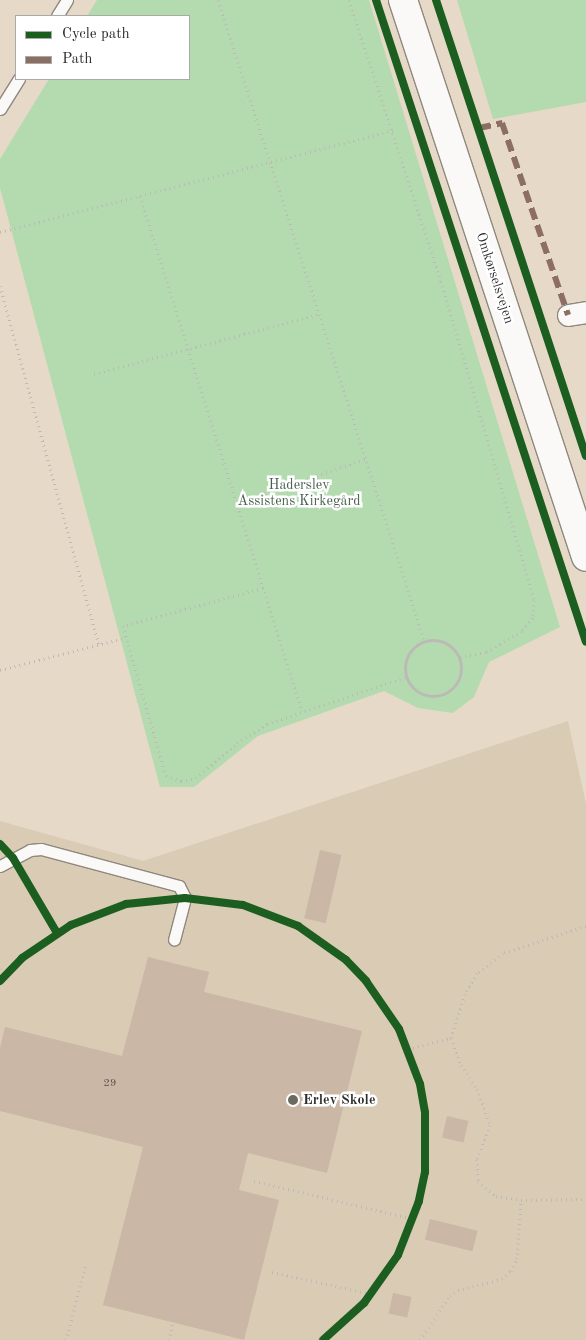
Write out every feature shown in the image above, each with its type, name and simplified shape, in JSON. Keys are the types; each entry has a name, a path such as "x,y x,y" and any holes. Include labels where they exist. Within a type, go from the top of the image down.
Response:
{"main road":[{"name":"Omkørselsvejen","path":"404,0 586,557"}],"lane":[{"path":"58,15 67,0"},
{"path":"0,109 18,80"},
{"path":"0,866 30,850 41,849 179,886 184,898 174,940"}],"path":[{"path":"218,0 424,640"},
{"path":"348,0 393,130 441,281 534,600 533,618 522,631 486,652 460,657"},
{"path":"0,232 393,130"},
{"path":"140,196 302,711"},
{"path":"0,286 99,645"},
{"path":"94,374 319,314"},
{"path":"236,503 366,459"},
{"path":"263,588 123,626 166,776 181,781 196,778 237,742 267,724 406,677"},
{"path":"0,670 126,638"},
{"path":"424,640 445,642 460,657 462,672 457,685 445,694 429,697 415,691 406,677 404,664 410,650 424,640"},
{"path":"586,926 503,953 477,973 465,994 450,1038 461,1065 477,1089 490,1125 477,1158 478,1181 496,1196 521,1200 586,1199"},
{"path":"408,1049 450,1038"},
{"path":"254,1181 413,1219"},
{"path":"420,1340 450,1296 458,1290 502,1279 511,1271 517,1259 521,1200"},
{"path":"410,1228 416,1210"},
{"path":"66,1340 86,1264"},
{"path":"272,1272 375,1290"},
{"path":"364,1303 375,1290"},
{"path":"169,1340 179,1296"}],"shaded area":[{"name":"Erlev Skole","path":"568,721 586,804 586,1340 0,1340 0,821 143,861"}],"green space":[{"name":"Haderslev Assistens Kirkegård","path":"97,0 369,0 560,627 489,662 474,697 453,713 418,708 384,691 258,736 194,787 160,787 0,188 0,159 48,80 190,80 190,15 88,15"},
{"path":"457,0 586,0 586,102 493,119"}],"building":[{"path":"320,850 341,855 326,923 304,918"},
{"path":"148,957 209,972 204,992 362,1031 327,1173 248,1153 239,1190 279,1200 244,1340 103,1305 143,1147 0,1111 0,1048 5,1027 122,1056"},
{"path":"447,1116 468,1121 463,1142 442,1137"},
{"path":"430,1219 478,1231 472,1251 425,1239"},
{"path":"393,1293 412,1297 407,1317 389,1314"}],"marked path":[{"path":"479,128 502,123 568,315"}],"cycle path":[{"path":"376,0 586,642"},
{"path":"436,0 586,456"},
{"path":"0,844 13,858 57,933"},
{"path":"0,981 22,958 71,925 126,904 185,898 243,905 298,926 346,960 366,981 399,1029 420,1084 425,1113 425,1172 419,1201 398,1255 364,1303 323,1340"}],"place":[{"name":"Erlev Skole","path":"293,1100"}]}
